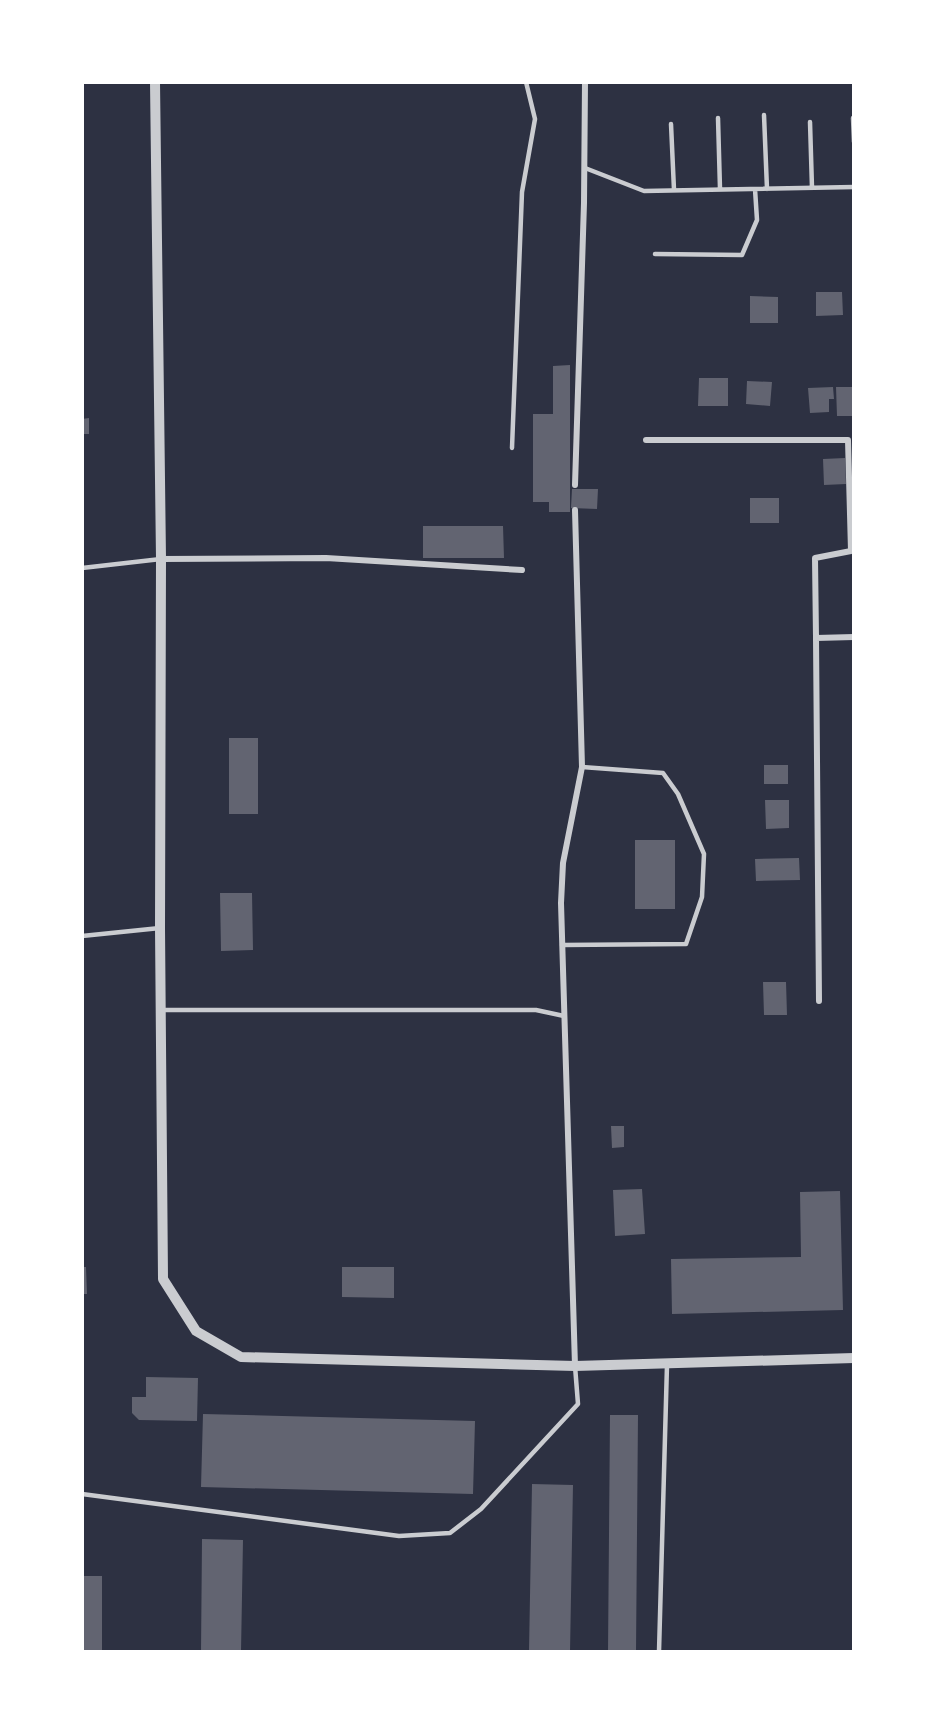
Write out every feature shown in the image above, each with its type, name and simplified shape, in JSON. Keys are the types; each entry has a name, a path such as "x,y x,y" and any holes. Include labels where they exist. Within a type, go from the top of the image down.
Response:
{"street":[{"path":"155,82 161,559 160,1010 163,1279 196,1331 241,1357 575,1366 854,1358"},
{"path":"575,485 585,168 585,82"},
{"path":"646,440 848,440 851,551 815,558 819,1001"},
{"path":"574,510 582,767 563,863 561,903 575,1366"},
{"path":"161,559 326,558 522,570"},
{"path":"816,638 854,637"}],"lane":[{"path":"512,448 522,192 535,119 526,82"},
{"path":"764,116 767,189"},
{"path":"718,118 720,189"},
{"path":"853,118 854,141"},
{"path":"810,122 812,188"},
{"path":"671,124 674,190"},
{"path":"585,168 644,191 854,187"},
{"path":"655,254 742,255 757,220 755,189"},
{"path":"82,568 161,559"},
{"path":"562,945 686,944 702,897 704,854 678,794 663,773 582,767"},
{"path":"82,936 160,928"},
{"path":"160,1010 536,1010 564,1016"},
{"path":"659,1652 667,1362"},
{"path":"82,1494 399,1536 450,1533 481,1509 578,1404 575,1366"}],"building":[{"path":"816,292 842,292 843,315 816,316"},
{"path":"750,296 778,297 778,323 750,323"},
{"path":"570,365 570,512 549,512 549,502 533,502 533,414 553,414 553,366"},
{"path":"699,378 728,378 728,406 698,406"},
{"path":"747,381 772,382 770,406 746,404"},
{"path":"833,387 834,399 829,399 829,412 810,413 808,388"},
{"path":"836,387 853,387 854,416 837,416"},
{"path":"89,418 89,434 82,434 82,419"},
{"path":"845,458 846,484 824,485 823,459"},
{"path":"572,489 598,489 597,509 571,508"},
{"path":"750,498 779,498 779,523 750,523"},
{"path":"423,526 503,526 504,558 423,558"},
{"path":"229,738 258,738 258,814 229,814"},
{"path":"764,765 788,765 788,784 764,784"},
{"path":"765,800 789,800 789,828 766,829"},
{"path":"635,840 675,840 675,909 635,909"},
{"path":"799,858 800,880 756,881 755,859"},
{"path":"220,893 252,893 253,950 221,951"},
{"path":"763,982 786,982 787,1015 764,1015"},
{"path":"611,1126 624,1126 624,1147 612,1148"},
{"path":"642,1189 645,1234 615,1236 613,1190"},
{"path":"840,1191 843,1310 672,1314 671,1259 801,1257 800,1192"},
{"path":"82,1267 86,1267 87,1294 82,1294"},
{"path":"342,1267 394,1267 394,1298 342,1297"},
{"path":"146,1377 198,1378 197,1421 139,1420 132,1413 132,1397 146,1397"},
{"path":"203,1414 475,1421 473,1494 201,1487"},
{"path":"610,1415 638,1415 636,1652 608,1652"},
{"path":"532,1484 573,1485 570,1652 529,1652"},
{"path":"202,1539 243,1540 241,1652 201,1652"},
{"path":"82,1576 102,1576 102,1652 82,1652"}]}
